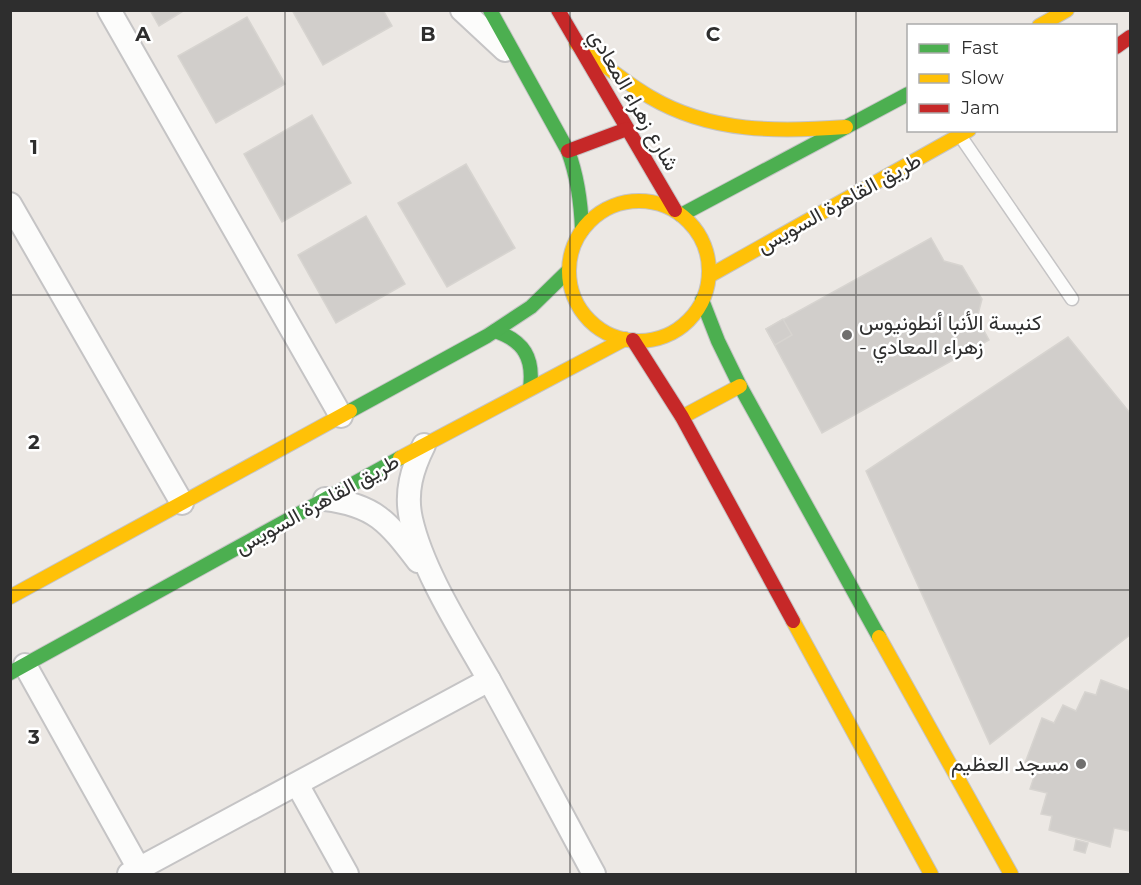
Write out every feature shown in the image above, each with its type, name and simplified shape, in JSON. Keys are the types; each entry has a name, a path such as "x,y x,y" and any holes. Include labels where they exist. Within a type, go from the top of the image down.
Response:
{"main road":[{"path":"490,10 568,151 577,176 582,230"},
{"name":"شارع زهراء المعادي","path":"558,10 678,212"},
{"path":"1042,24 1067,10"},
{"path":"571,29 651,98 683,114 718,125 754,131 846,127"},
{"path":"1117,46 1131,38"},
{"path":"678,212 907,95"},
{"path":"568,151 627,129"},
{"name":"طريق القاهرة السويس","path":"709,276 964,133"},
{"path":"635,201 656,202 678,212 694,227 703,242 708,258 709,276 702,300 691,317 674,331 654,339 629,340 607,333 585,315 571,290 568,270 572,249 582,230 597,215 615,205 635,201"},
{"path":"10,597 495,331 531,307 568,270"},
{"path":"702,300 718,341 740,386 1011,874"},
{"path":"495,331 513,338 526,351 532,369 530,388"},
{"path":"629,340 682,417 931,874"},
{"name":"طريق القاهرة السويس","path":"18,669 424,445 530,388 629,340"},
{"path":"682,417 740,386"}],"street":[{"path":"109,10 341,416"},
{"path":"462,10 518,61"},
{"path":"10,204 182,503"},
{"path":"424,445 413,467 408,501 416,535 436,586"},
{"path":"325,499 362,506 386,521 436,586 594,874"},
{"path":"18,669 134,872 489,680"},
{"path":"297,784 347,874"}],"lane":[{"path":"964,133 1072,299"}],"building":[{"path":"150,10 185,10 159,26"},
{"path":"292,10 383,10 392,26 323,65"},
{"path":"247,17 285,84 216,123 178,56"},
{"path":"312,115 351,183 282,222 244,154"},
{"path":"466,164 515,248 447,287 398,203"},
{"path":"366,216 405,284 336,323 298,255"},
{"path":"931,238 944,261 962,266 982,299 977,318 989,340 822,433 766,329"},
{"path":"783,319 792,335 775,345 766,329"},
{"path":"1068,337 1130,413 1130,635 990,744 866,471"},
{"name":"مسجد العظيم","path":"1101,680 1130,691 1130,831 1114,828 1110,847 1049,830 1052,816 1041,814 1047,793 1030,789 1038,765 1025,763 1042,718 1054,723 1063,705 1076,711 1085,692 1096,695"},
{"path":"1076,840 1088,843 1085,853 1074,850"}],"traffic: fast":[{"path":"490,10 568,151 578,190 582,230"},
{"path":"681,215 907,95"},
{"path":"350,411 487,336 531,307 569,270"},
{"path":"702,300 718,341 740,386 879,637"},
{"path":"495,331 513,340 525,352 530,368 530,388"},
{"path":"10,673 400,458"}],"traffic: slow":[{"path":"1042,24 1067,10"},
{"path":"576,43 640,91 673,109 697,118 721,124 770,129 846,127"},
{"path":"709,276 965,132"},
{"path":"639,201 666,207 678,213 688,222 697,232 703,244 709,271 703,298 697,310 688,320 678,329 666,335 639,341 612,335 600,329 590,320 581,310 575,298 569,271 575,244 581,232 590,222 600,213 612,207 639,201"},
{"path":"400,458 625,339"},
{"path":"682,417 740,386"},
{"path":"10,597 350,411"},
{"path":"793,621 931,874"},
{"path":"879,637 1011,874"}],"traffic: jam":[{"path":"558,10 675,210"},
{"path":"1117,46 1130,37"},
{"path":"568,151 627,129"},
{"path":"633,340 682,417 793,621"}],"place":[{"name":"كنيسة الأنبا أنطونيوس - زهراء المعادي","path":"847,335"},
{"name":"مسجد العظيم","path":"1081,764"}]}
